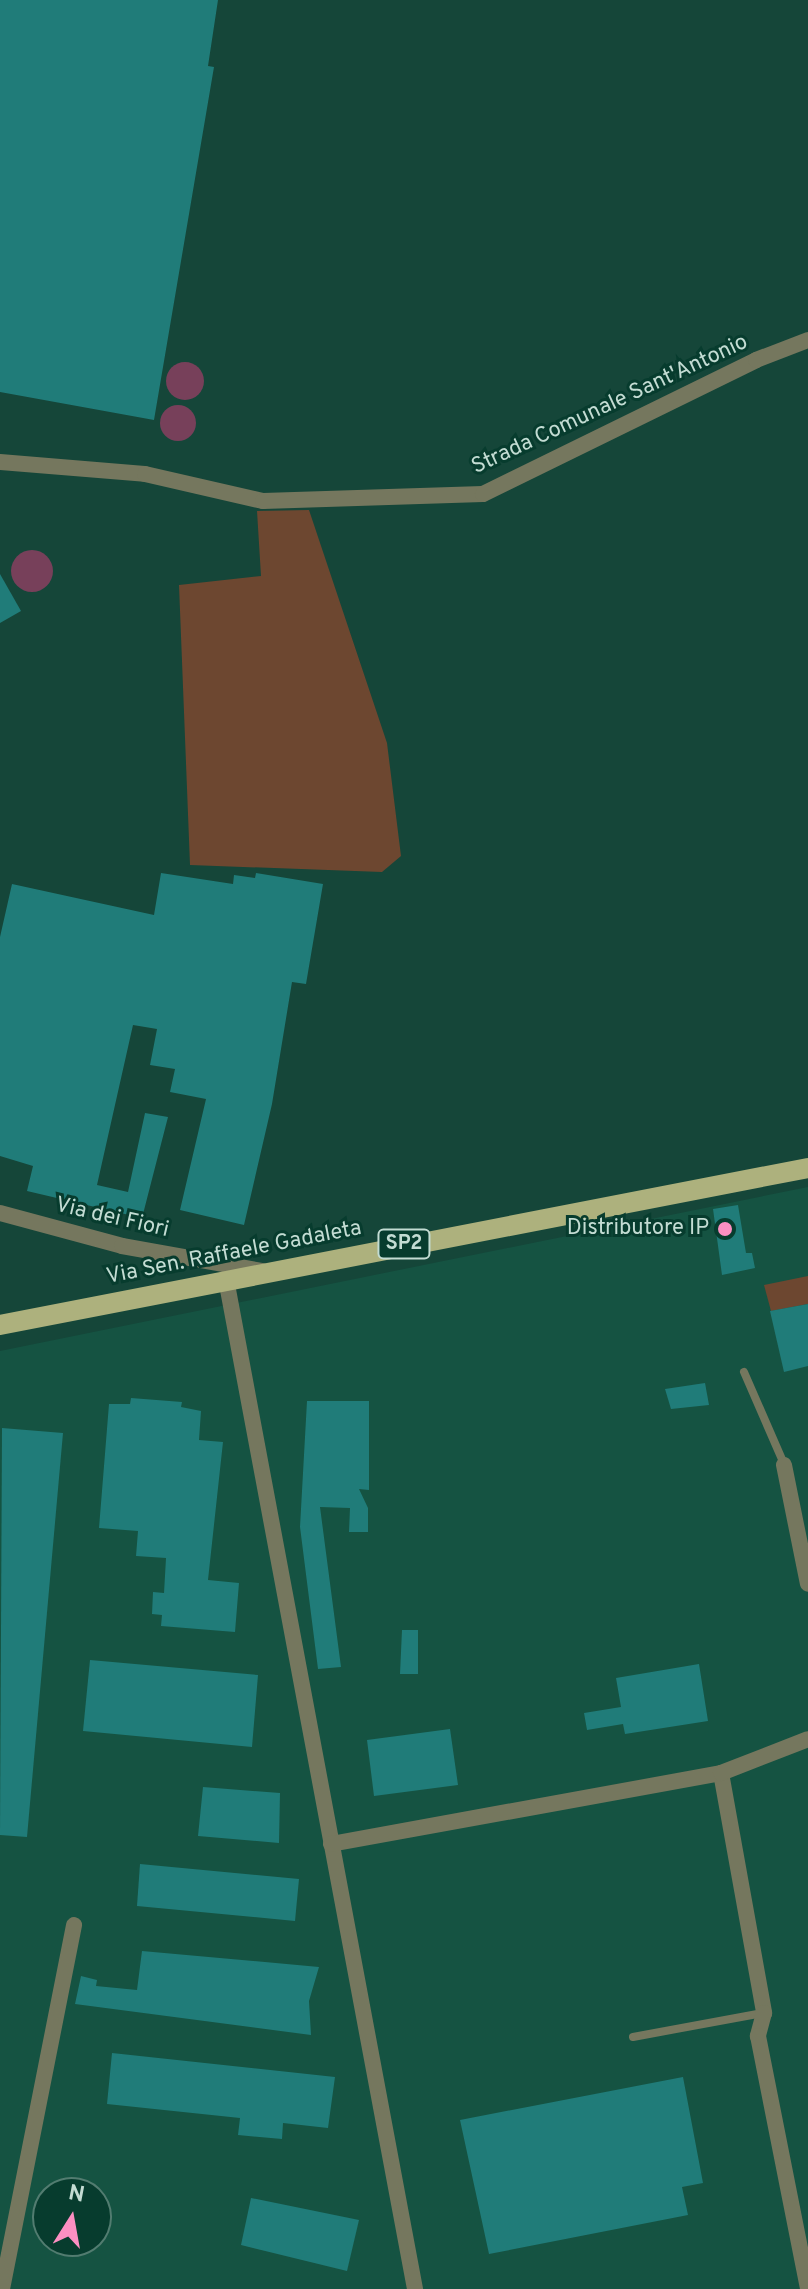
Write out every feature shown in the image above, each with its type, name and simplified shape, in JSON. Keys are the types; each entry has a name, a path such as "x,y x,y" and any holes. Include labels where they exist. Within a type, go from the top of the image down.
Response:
{"main road":[{"name":"Via Sen. Raffaele Gadaleta","path":"0,1325 263,1271 808,1168"}],"street":[{"name":"Strada Comunale Sant'Antonio","path":"0,462 145,474 263,501 483,494 756,360 808,340"},
{"name":"Via dei Fiori","path":"0,1213 122,1246 263,1271"},
{"path":"226,1279 415,2289"},
{"path":"784,1465 808,1584"},
{"path":"331,1844 721,1773 808,1739"},
{"path":"721,1773 764,2013 758,2036 808,2289"},
{"path":"2,2289 74,1925"}],"lane":[{"path":"744,1372 784,1465"},
{"path":"633,2037 764,2013"}],"shaded area":[{"path":"185,362 198,368 204,381 198,394 185,400 172,394 166,381 172,368"},
{"path":"178,405 191,410 196,423 191,436 178,441 165,436 160,423 165,410"},
{"path":"309,510 387,743 401,856 382,872 190,865 179,585 261,576 257,511"},
{"path":"32,550 47,556 53,571 47,586 32,592 17,586 11,571 17,556"},
{"path":"808,1187 808,2289 0,2289 0,1351"},
{"path":"808,1276 808,1304 771,1311 764,1285"}],"building":[{"path":"0,0 218,0 208,66 214,67 154,420 0,392"},
{"path":"0,574 21,611 0,623"},
{"path":"161,873 233,884 234,875 255,878 256,873 323,884 306,984 292,982 272,1104 244,1225 180,1210 206,1099 170,1092 175,1069 150,1065 157,1029 133,1025 97,1185 128,1192 145,1113 168,1117 142,1218 27,1191 33,1166 0,1156 0,937 12,884 154,915"},
{"path":"738,1205 746,1253 752,1253 755,1268 722,1275 713,1209"},
{"path":"808,1304 808,1366 784,1372 770,1311"},
{"path":"705,1383 709,1405 671,1409 665,1389"},
{"path":"131,1398 182,1402 181,1407 201,1411 199,1440 223,1442 208,1580 239,1583 235,1632 161,1626 162,1615 152,1614 153,1592 164,1593 166,1558 136,1556 138,1531 99,1528 109,1404 130,1404"},
{"path":"307,1401 369,1401 369,1490 359,1489 368,1508 368,1532 349,1532 350,1508 320,1507 341,1667 318,1669 300,1527"},
{"path":"2,1428 63,1433 27,1837 0,1835"},
{"path":"402,1630 418,1630 418,1674 400,1674"},
{"path":"90,1660 258,1675 252,1747 83,1731"},
{"path":"699,1664 708,1721 625,1734 623,1724 587,1730 584,1713 621,1707 616,1678"},
{"path":"450,1729 458,1785 374,1796 367,1740"},
{"path":"203,1787 280,1793 279,1843 198,1836"},
{"path":"140,1864 299,1879 295,1921 137,1906"},
{"path":"142,1951 319,1967 309,2001 311,2035 75,2004 81,1976 97,1980 96,1986 137,1990"},
{"path":"112,2053 335,2077 328,2128 283,2123 282,2139 238,2135 240,2118 107,2104"},
{"path":"683,2077 703,2183 682,2187 688,2215 489,2254 460,2120"},
{"path":"251,2198 359,2220 347,2271 241,2245"}],"place":[{"name":"Distributore IP","path":"725,1229"}]}
